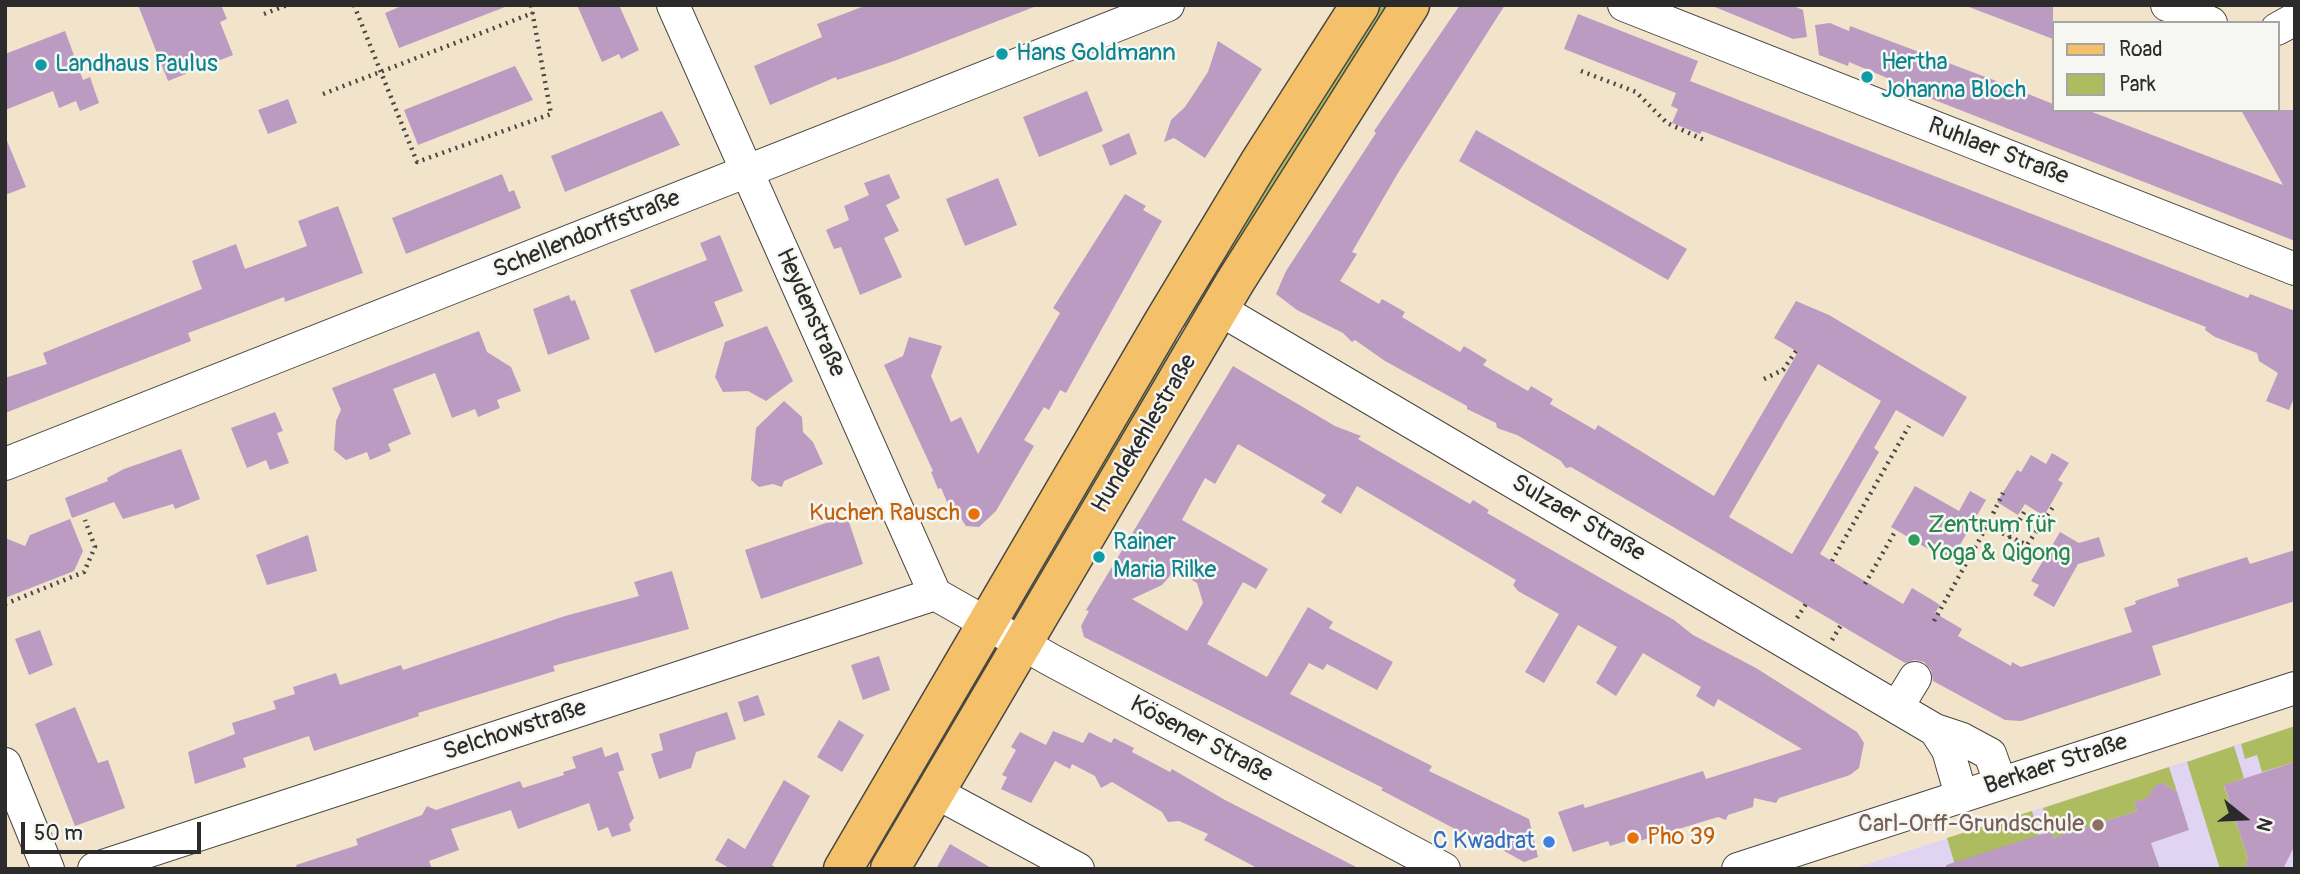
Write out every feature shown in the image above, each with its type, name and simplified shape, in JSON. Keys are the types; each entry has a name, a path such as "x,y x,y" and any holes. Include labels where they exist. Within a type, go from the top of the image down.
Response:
{"main road":[{"name":"Hundekehlestraße","path":"843,869 960,608 1230,209 1360,5"},
{"name":"Hundekehlestraße","path":"890,869 1219,309 1410,5"}],"street":[{"name":"Heydenstraße","path":"673,5 747,172 960,608"},
{"name":"Schellendorffstraße","path":"5,464 1168,5"},
{"name":"Ruhlaer Straße","path":"1624,5 2295,269"},
{"path":"2167,5 2206,21"},
{"path":"2279,28 2295,19"},
{"name":"Sulzaer Straße","path":"1219,309 1936,730 1962,739 1990,754 2000,782"},
{"name":"Kösener Straße","path":"960,608 1022,644 1444,869"},
{"name":"Selchowstraße","path":"94,869 960,608"},
{"path":"1898,706 1915,678"},
{"name":"Berkaer Straße","path":"1738,869 2295,688"},
{"path":"1936,730 1948,750 1961,795"},
{"path":"5,764 48,869"},
{"path":"935,792 1078,869"}],"path":[{"path":"264,14 286,5"},
{"path":"354,5 417,162 551,114 531,5"},
{"path":"323,94 533,13"},
{"path":"1581,71 1636,92 1667,123 1704,140"},
{"path":"1764,379 1783,370 1796,351"},
{"path":"1832,561 1909,426"},
{"path":"1934,621 2003,493"},
{"path":"1987,526 2026,545 2053,507"},
{"path":"2009,538 2026,509"},
{"path":"5,604 84,572 95,547 85,520"},
{"path":"1865,584 1896,530"},
{"path":"1796,620 1806,604"},
{"path":"1831,641 1841,625"}],"shaded area":[{"name":"Carl-Orff-Grundschule","path":"2295,726 2295,869 1852,869 2169,767"}],"green space":[{"path":"1374,5 1396,5 1192,331 1177,322"},
{"path":"1169,335 1184,345 1028,609 1013,600"},
{"path":"2295,726 2295,762 2262,772 2257,755 2245,759 2241,744"},
{"path":"2234,746 2244,778 2224,786 2248,858 2244,869 2220,869 2187,762"},
{"path":"2169,767 2177,792 2163,783 2157,785 2153,797 2134,802 2137,811 2053,838 2043,808"},
{"path":"2032,811 2039,835 1955,865 1947,838"}],"building":[{"path":"138,5 221,5 227,19 220,22 233,55 168,81"},
{"path":"404,5 505,7 399,48 385,13"},
{"path":"577,5 619,5 639,50 621,59 619,54 602,62"},
{"path":"867,5 1034,7 894,61 837,80 836,77 770,105 754,66 822,37 817,24"},
{"path":"1460,5 1505,5 1398,173 1352,252 1357,254 1340,281 1379,304 1382,299 1405,312 1402,317 1460,352 1464,346 1487,360 1483,365 1528,391 1531,386 1553,399 1550,404 1595,430 1598,425 1714,496 1798,352 1774,338 1796,301 1829,315 1967,397 1943,437 1896,410 1874,448 1879,452 1820,554 1903,604 1912,588 1940,605 1935,613 1962,629 1958,636 2011,666 2012,662 2021,667 2132,632 2124,608 2136,604 2135,601 2179,586 2177,579 2247,557 2250,564 2295,550 2295,601 2152,646 2161,675 2021,721 2005,720 1933,681 1931,670 1924,662 1915,660 1905,663 1571,467 1566,468 1561,461 1517,435 1497,428 1496,423 1385,361 1355,340 1352,342 1343,333 1297,310 1276,294 1286,271 1376,133 1374,131","holes":["1818,364 1881,401 1792,554 1729,517"]},
{"path":"1710,5 1791,5 1803,10 1807,37 1793,39"},
{"path":"2053,5 2052,39 1969,7"},
{"path":"1578,14 1698,61 1690,81 2248,298 2250,294 2295,311 2295,396 2289,410 2266,401 2278,373 2259,361 2257,353 2215,337 2205,330 2206,327 1702,131 1700,134 1672,123 1678,109 1671,106 1676,93 1564,49"},
{"path":"1830,23 1849,31 1850,26 2052,104 2052,112 2092,112 2283,185 2242,112 2295,110 2295,241 1891,83 1892,80 1849,62 1848,66 1819,55 1815,25"},
{"name":"Landhaus Paulus","path":"65,31 83,80 90,77 99,103 80,111 76,101 59,108 53,91 5,110 5,54"},
{"path":"1218,41 1262,69 1205,158 1174,138 1164,142 1171,120 1185,107 1208,72"},
{"path":"515,66 533,100 418,145 404,110"},
{"path":"1087,91 1103,131 1039,157 1023,117"},
{"path":"288,99 297,123 268,134 258,110"},
{"path":"662,111 680,145 565,192 551,156"},
{"path":"1476,130 1687,249 1668,280 1459,161"},
{"path":"1129,133 1137,154 1110,166 1102,145"},
{"path":"5,136 26,187 5,195"},
{"path":"502,174 509,192 514,190 521,208 406,254 392,218"},
{"path":"889,174 900,198 886,205 899,231 884,238 902,277 860,295 841,247 834,249 826,230 849,220 844,206 869,195 864,183"},
{"path":"998,178 1017,225 965,246 946,199"},
{"path":"1125,194 1146,206 1143,210 1162,221 1066,393 1060,390 1049,410 1044,407 1024,440 1034,446 996,511 979,527 966,526 956,511 950,509 941,488 938,489 931,472 933,471 884,365 903,356 909,337 942,346 931,376 951,422 961,417 978,454 1060,313 1053,308"},
{"path":"338,206 363,273 285,302 284,297 188,333 191,341 5,413 5,378 47,364 43,353 202,289 192,261 236,244 245,269 307,246 298,221"},
{"path":"720,235 743,291 714,302 724,326 655,353 630,290 707,260 700,243"},
{"path":"569,295 571,301 575,300 590,339 548,355 533,309"},
{"path":"767,326 793,381 766,401 748,391 723,392 715,377 725,342"},
{"path":"479,331 487,352 511,367 521,391 497,400 500,408 478,417 475,409 452,418 435,373 393,389 411,434 388,444 391,451 370,460 367,452 346,460 334,450 336,421 341,410 332,388"},
{"path":"1233,366 1335,426 1361,436 1358,439 1470,504 1473,500 1489,510 1487,513 1674,620 1693,635 1756,668 1857,732 1864,743 1859,768 1850,775 1779,798 1776,803 1754,798 1753,807 1728,815 1726,820 1718,817 1633,843 1632,839 1610,846 1608,841 1573,852 1558,812 1583,804 1585,808 1703,771 1706,779 1802,749 1718,699 1714,707 1696,696 1701,687 1643,653 1616,696 1596,683 1617,647 1578,625 1544,683 1525,672 1559,614 1518,591 1513,585 1516,580 1357,486 1341,514 1321,502 1326,495 1238,444 1215,484 1205,478 1182,520 1268,569 1256,589 1243,582 1207,644 1267,677 1308,607 1333,622 1329,628 1393,662 1377,690 1327,664 1323,670 1309,663 1290,694 1432,766 1429,771 1529,819 1538,857 1524,862 1497,847 1495,850 1381,790 1383,788 1084,637 1081,626 1089,611 1086,610","holes":["1175,570 1197,583 1203,603 1187,631 1132,599 1162,585"]},
{"path":"784,401 802,417 803,432 813,442 823,464 784,481 782,487 773,484 759,487 751,480 756,428"},
{"path":"275,412 283,431 277,433 289,463 270,470 266,460 247,468 231,428"},
{"path":"181,449 200,499 175,509 173,504 123,519 114,502 72,518 65,498 108,481 107,478 124,469"},
{"path":"2052,453 2069,463 2058,480 2063,483 2044,516 2025,504 2018,515 1997,502 2017,470 2021,472 2031,455 2046,464"},
{"path":"1915,486 1959,511 1970,491 1986,500 1950,562 1891,527"},
{"path":"847,516 863,564 761,599 745,550"},
{"path":"70,519 83,551 74,571 5,598 5,538 25,546 30,535"},
{"path":"2060,532 2079,543 2099,537 2105,556 2078,564 2054,607 2033,595 2039,585 2031,581"},
{"path":"308,535 317,571 267,585 256,555"},
{"path":"672,571 689,629 553,666 555,671 418,713 419,716 314,751 309,736 243,758 246,767 195,784 188,752 235,734 232,723 276,709 273,701 295,694 293,687 336,673 340,685 401,665 403,670 565,616 639,596 634,582"},
{"path":"40,630 53,665 29,675 15,639"},
{"path":"879,656 890,690 863,700 851,665"},
{"path":"758,695 765,715 744,722 738,702"},
{"path":"75,707 98,763 108,760 125,808 75,826 35,724"},
{"path":"727,712 736,739 696,752 691,768 659,779 651,754 663,750 659,734"},
{"path":"839,720 864,735 842,772 817,757"},
{"path":"1053,731 1083,743 1089,732 1111,743 1114,738 1134,748 1132,752 1170,772 1172,769 1225,800 1360,869 1259,869 1204,840 1208,834 1179,821 1168,822 1162,812 1112,782 1101,788 1095,776 1072,764 1070,769 1055,761 1031,803 1001,789 1007,777 1002,775 1016,750 1011,747 1020,732 1046,745"},
{"path":"602,747 605,757 618,752 624,770 618,772 634,818 629,824 631,831 612,837 608,827 598,831 589,803 518,829 511,810 451,829 459,850 429,861 432,869 297,869 296,865 358,845 356,839 422,815 427,806 436,810 520,781 523,788 564,775 563,772 576,768 572,757"},
{"path":"2295,762 2295,845 2283,869 2244,869 2248,858 2224,785"},
{"path":"784,780 810,796 772,865 778,869 731,869 715,860 728,838 745,849"},
{"path":"2163,783 2177,792 2189,830 2151,843 2160,869 1946,869 1946,865 2051,831 2053,838 2137,811 2134,802 2147,798 2156,785"},
{"path":"950,844 993,869 936,869"}],"place":[{"name":"Hans Goldmann","path":"1002,54"},
{"name":"Landhaus Paulus","path":"41,65"},
{"name":"Hertha Johanna Bloch","path":"1867,77"},
{"name":"Kuchen Rausch","path":"974,514"},
{"name":"Zentrum für Yoga & Qigong","path":"1914,540"},
{"name":"Rainer Maria Rilke","path":"1099,557"},
{"name":"Carl-Orff-Grundschule","path":"2098,825"},
{"name":"Pho 39","path":"1633,838"},
{"name":"C Kwadrat","path":"1549,842"}]}
